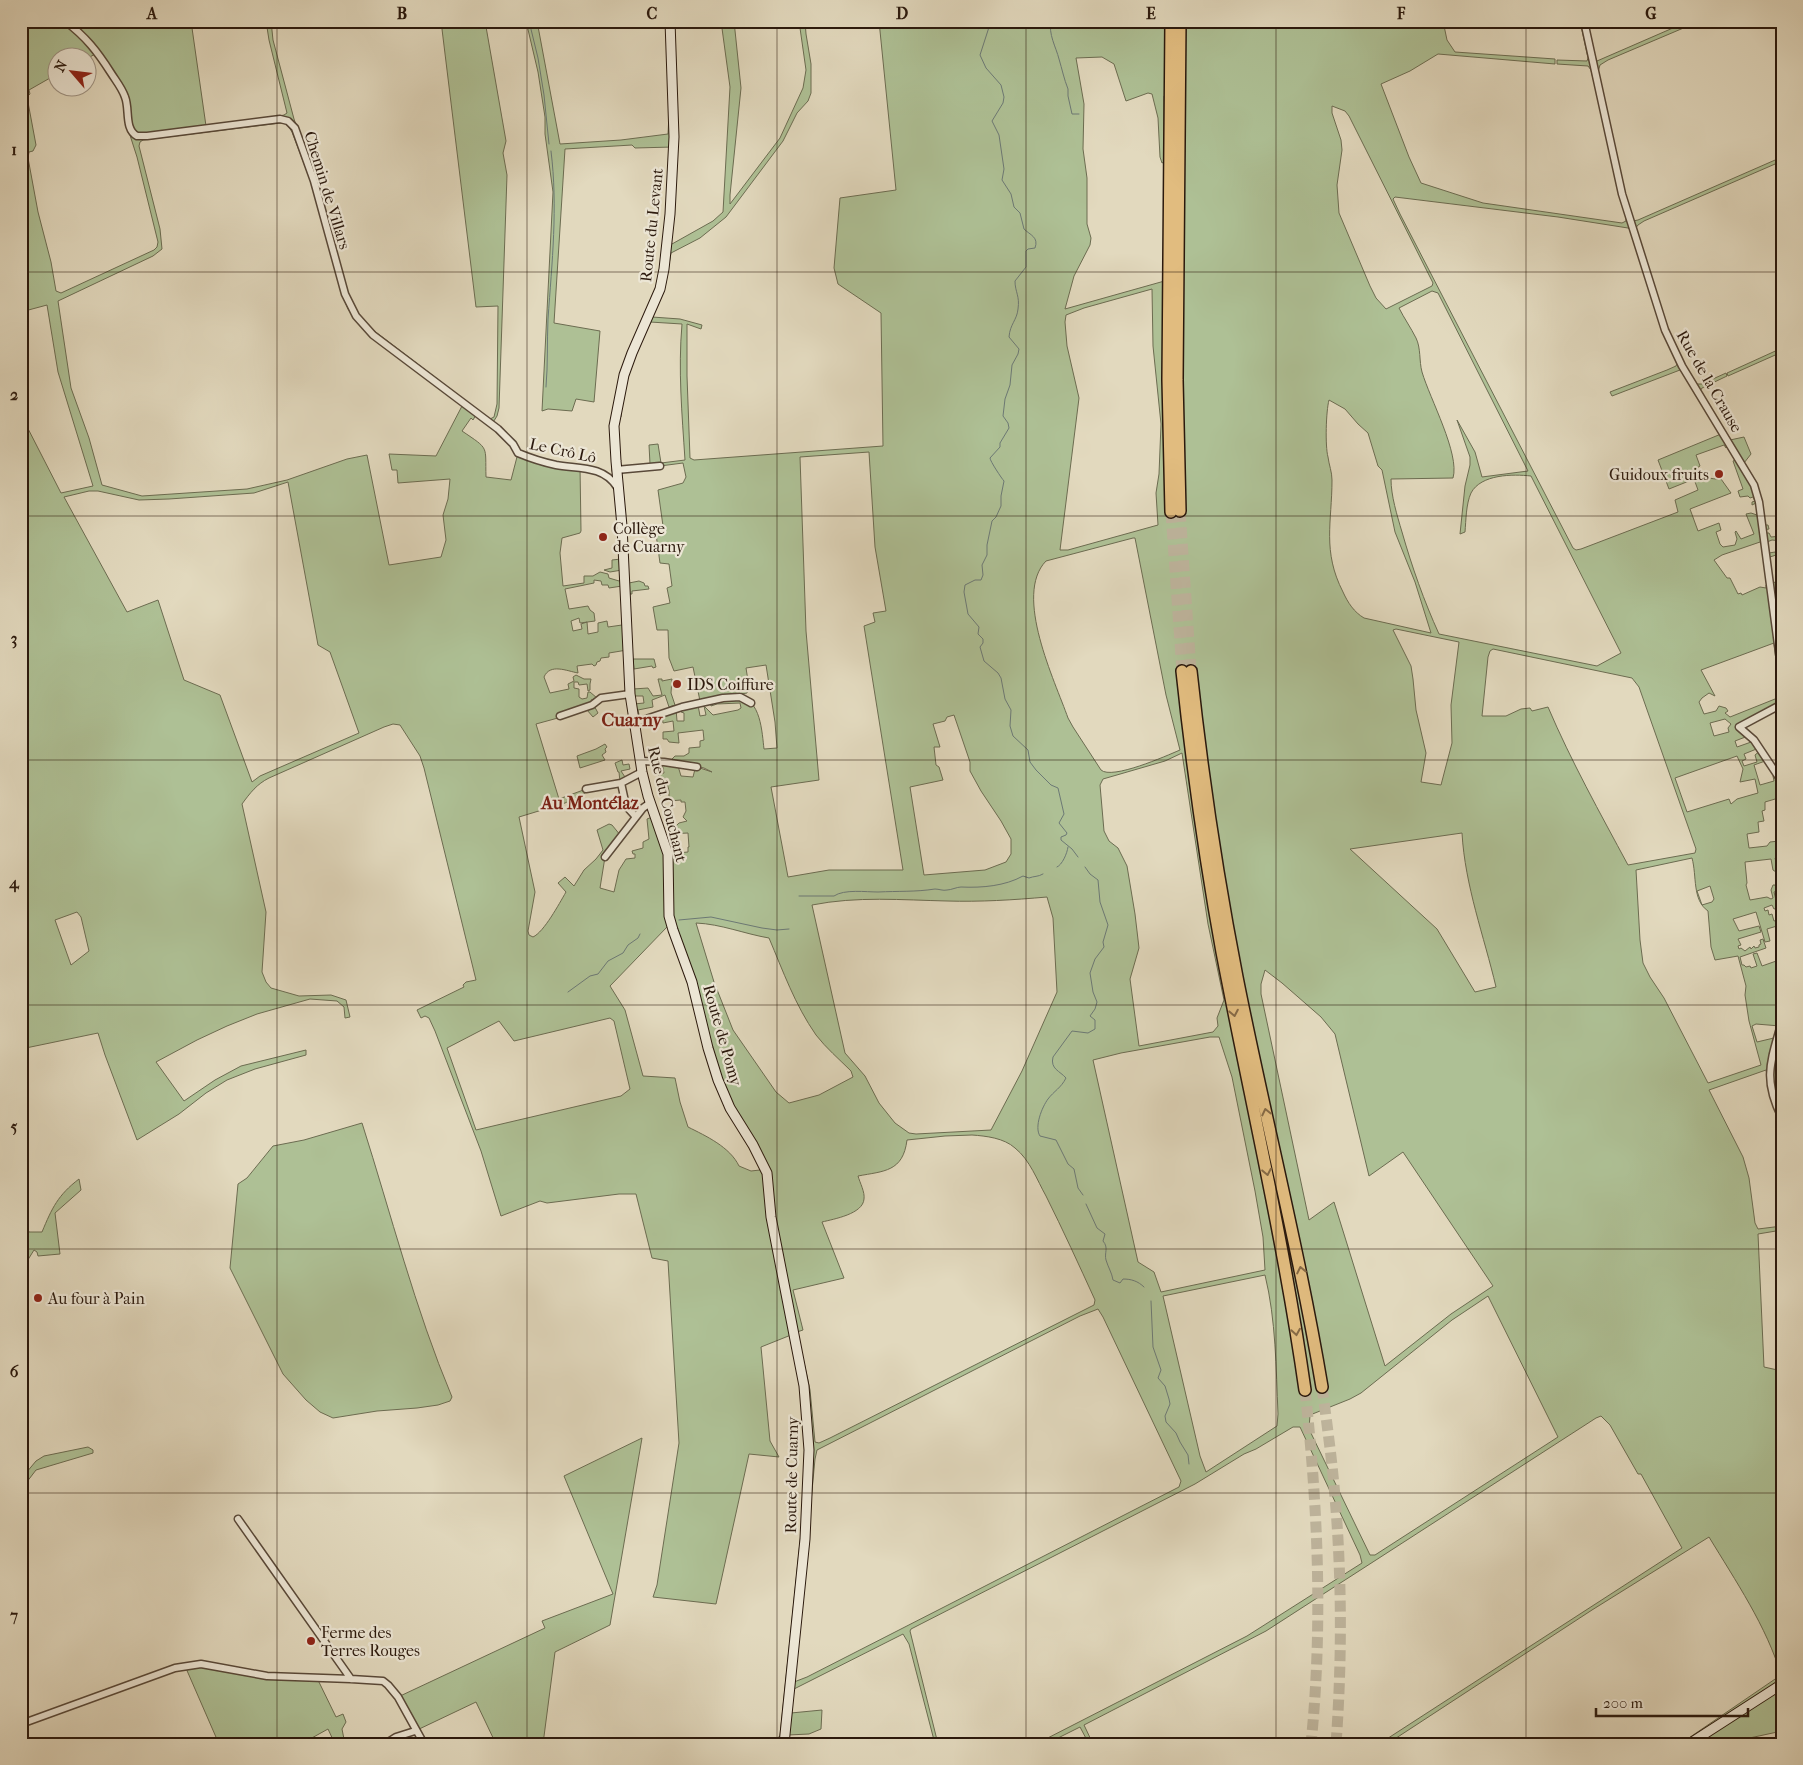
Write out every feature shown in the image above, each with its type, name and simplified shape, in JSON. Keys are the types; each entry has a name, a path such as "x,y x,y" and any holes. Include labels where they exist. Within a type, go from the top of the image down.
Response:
{"highway":[{"path":"1177,23 1178,288 1176,511 1168,407 1168,318 1177,23"},
{"path":"1305,1390 1282,1247 1209,878 1195,783 1187,671 1226,924 1299,1262 1322,1387"}],"street":[{"name":"Chemin de Villars","path":"65,21 91,43 122,90 127,101 130,130 134,135 147,136 280,119 288,120 292,124 314,181 340,281 356,316 380,340 498,429 513,444 518,454"},
{"name":"Route du Levant","path":"630,694 622,526 614,426 621,388 632,353 660,289 664,269 673,160 670,21"},
{"name":"Rue de la Crause","path":"1584,21 1622,194 1664,330 1682,366 1754,485 1759,502 1782,675"},
{"name":"Le Crô Lô","path":"518,454 545,462 602,472 612,473 616,468"},
{"path":"616,468 660,466"},
{"name":"Le Crô Lô","path":"602,472 611,479 618,489"},
{"path":"560,716 592,705 604,697 630,694"},
{"name":"Rue du Couchant","path":"630,694 642,772 650,803 668,854 669,891"},
{"path":"634,723 682,707 723,698 740,697 750,703"},
{"path":"1782,704 1739,727 1754,740 1782,782"},
{"path":"641,761 664,762 697,768"},
{"path":"586,789 621,783 642,772"},
{"path":"621,783 626,806 636,817"},
{"path":"604,857 643,808 650,803"},
{"name":"Route de Pomy","path":"669,891 670,916 673,930 692,982 718,1080 730,1108 763,1164 768,1179"},
{"path":"1782,1021 1771,1058 1770,1068 1772,1089 1782,1118"},
{"name":"Route de Cuarny","path":"768,1179 771,1217 804,1386 809,1450 805,1539 784,1744"},
{"path":"238,1520 351,1679"},
{"path":"21,1724 175,1668 195,1664 220,1666 267,1676 377,1680 388,1685 398,1698 424,1744"},
{"path":"1690,1744 1782,1684"},
{"path":"385,1744 396,1737 415,1731"}],"green space":[{"path":"21,21 191,21 206,126 275,117 287,113 269,40 266,21 271,21 273,40 294,119 316,181 347,295 364,323 490,419 494,417 497,404 498,306 476,307 441,21 485,21 506,141 503,153 507,175 499,408 492,424 477,413 462,431 482,445 486,459 486,477 511,480 518,453 545,463 580,467 581,531 580,533 562,538 560,553 563,586 584,583 584,576 593,576 600,572 608,574 609,578 619,581 622,577 622,586 609,588 608,585 602,585 601,581 594,580 594,583 565,589 569,609 588,606 594,613 595,621 587,622 588,634 598,632 598,623 607,621 608,627 622,625 622,618 625,618 627,650 609,653 609,657 601,658 594,666 592,664 577,666 578,673 554,669 550,670 544,677 550,693 569,689 568,684 574,681 573,677 576,675 584,679 591,679 590,690 588,691 587,684 579,685 578,682 574,682 574,688 579,689 579,697 582,699 587,698 588,692 597,698 591,700 598,713 593,717 587,710 536,724 559,799 586,789 587,792 565,803 519,817 535,892 528,931 529,935 533,937 546,924 566,892 558,883 565,877 574,886 584,870 603,850 597,830 609,824 621,836 605,857 600,888 614,892 619,870 626,859 635,858 635,854 632,851 643,848 643,842 649,839 647,819 655,816 667,850 676,850 677,853 688,852 688,833 668,834 679,823 687,821 683,817 686,811 685,802 681,802 681,800 669,801 666,779 659,779 659,774 664,773 662,763 678,766 681,776 693,777 697,767 712,772 704,768 671,760 675,756 684,756 689,753 689,748 700,747 700,741 704,740 703,730 678,733 679,743 669,742 667,739 663,739 663,732 674,731 673,721 663,723 662,715 654,717 676,709 677,721 684,721 684,713 681,712 681,708 698,705 700,716 706,715 704,706 713,715 738,710 741,708 740,703 711,706 710,701 735,697 746,699 751,703 759,717 764,749 777,748 766,665 746,668 749,687 747,693 700,701 693,667 674,671 669,658 668,630 657,630 653,607 670,603 667,588 672,586 669,564 660,563 656,534 664,533 658,490 683,483 686,477 683,463 660,466 660,463 650,464 649,445 658,444 661,463 685,460 680,375 682,324 650,322 627,380 621,417 619,417 619,410 615,410 619,387 629,352 632,353 660,289 664,269 661,269 667,215 669,156 673,156 673,147 635,148 632,145 565,149 554,323 600,331 594,402 576,399 572,411 548,409 542,411 553,192 538,72 526,21 537,21 560,144 621,140 668,134 670,95 667,21 674,21 677,131 672,244 713,221 723,212 730,87 721,21 734,21 741,88 730,204 780,138 803,88 806,70 800,28 801,21 805,21 811,64 811,93 808,101 797,113 783,141 726,217 700,238 671,253 665,287 652,317 680,319 702,325 701,329 687,324 690,458 694,460 883,446 881,313 838,284 834,268 840,198 896,190 879,21 1443,21 1447,40 1455,52 1555,59 1555,64 1438,54 1410,71 1381,84 1421,183 1483,203 1622,223 1626,221 1626,215 1591,70 1588,66 1557,64 1557,60 1587,61 1588,58 1580,21 1586,21 1597,61 1689,21 1700,21 1608,60 1600,65 1598,72 1624,191 1633,221 1782,157 1782,161 1644,221 1635,229 1666,328 1693,380 1696,384 1702,384 1726,373 1727,376 1702,388 1700,391 1730,440 1744,437 1751,454 1744,463 1757,484 1764,525 1768,525 1769,529 1763,530 1759,502 1754,485 1758,502 1752,505 1752,502 1755,501 1753,497 1740,497 1738,491 1743,489 1733,461 1739,458 1730,444 1726,448 1724,445 1696,455 1700,466 1697,468 1702,474 1713,479 1721,479 1731,493 1690,509 1698,531 1719,523 1721,530 1716,532 1720,544 1723,547 1735,545 1737,539 1736,531 1741,539 1754,534 1746,514 1751,513 1760,516 1763,541 1722,555 1714,560 1727,578 1730,578 1738,594 1741,593 1742,595 1760,587 1766,588 1766,585 1782,580 1782,589 1773,591 1782,651 1782,668 1780,668 1782,704 1738,727 1748,736 1735,741 1737,747 1754,741 1759,748 1744,754 1746,759 1742,761 1744,766 1757,762 1755,755 1761,750 1768,760 1754,765 1760,785 1774,781 1773,776 1777,775 1782,783 1782,797 1765,802 1765,810 1762,811 1764,821 1758,822 1759,832 1747,834 1749,848 1767,846 1770,842 1779,841 1782,844 1782,855 1775,858 1776,862 1782,861 1782,874 1773,870 1771,859 1745,862 1746,885 1750,900 1767,897 1771,899 1773,898 1771,890 1773,885 1776,887 1782,885 1782,889 1774,892 1778,908 1774,909 1772,905 1764,908 1765,911 1768,910 1769,915 1772,914 1774,921 1778,920 1779,924 1782,923 1782,943 1777,926 1767,929 1770,941 1765,942 1756,912 1733,919 1739,931 1759,926 1761,932 1738,939 1741,945 1738,946 1739,949 1741,948 1745,951 1750,947 1751,949 1754,946 1755,948 1759,947 1761,944 1760,940 1763,939 1766,948 1740,957 1742,965 1750,966 1751,968 1757,966 1753,954 1757,953 1762,966 1782,959 1782,1020 1780,1026 1756,1024 1752,1026 1757,1042 1778,1037 1782,1024 1782,1123 1771,1095 1766,1070 1709,1090 1743,1157 1749,1178 1755,1223 1758,1229 1782,1226 1782,1230 1758,1234 1764,1367 1782,1371 1782,1731 1745,1739 1705,1741 1700,1744 1680,1744 1781,1675 1759,1622 1709,1537 1592,1610 1387,1744 1379,1744 1682,1548 1641,1474 1638,1474 1610,1425 1601,1416 1266,1631 1084,1725 1093,1744 1089,1744 1080,1727 1046,1744 1036,1744 1247,1636 1362,1563 1300,1427 1293,1427 1195,1484 911,1629 938,1744 935,1744 909,1644 903,1634 794,1689 791,1713 822,1710 821,1729 809,1734 788,1735 787,1744 760,1744 780,1736 806,1484 807,1457 804,1406 791,1335 761,1347 770,1441 779,1457 749,1454 716,1604 653,1597 657,1585 679,1443 668,1261 652,1258 636,1194 619,1194 547,1203 540,1201 501,1216 481,1151 435,1031 429,1018 425,1016 421,1018 417,1010 464,987 463,985 466,982 476,980 424,768 420,756 400,725 393,724 384,727 269,778 254,789 242,804 266,912 262,972 266,982 271,988 299,996 331,995 346,1000 350,1017 345,1018 344,1007 337,1001 310,999 257,1014 227,1026 156,1062 184,1101 215,1080 241,1066 306,1050 306,1055 255,1069 227,1080 206,1093 179,1114 137,1140 98,1033 21,1049 21,415 61,493 93,486 58,372 47,305 21,312","holes":["48,48 98,48 98,55 123,95 128,129 137,157 158,242 154,250 61,293 56,291 28,158 29,152 33,151 36,145 27,97 30,94 29,90 48,79","1102,57 1114,64 1126,101 1148,93 1152,94 1158,118 1162,163 1164,162 1164,96 1168,96 1168,280 1065,309 1074,276 1090,245 1091,238 1087,224 1087,178 1083,149 1084,104 1076,58","1332,106 1345,111 1349,116 1433,283 1432,286 1386,309 1376,298 1370,286 1339,213 1337,185 1342,150 1341,140 1332,113","280,123 287,124 292,132 311,182 341,291 348,309 365,331 462,406 436,456 389,454 392,470 397,470 398,483 450,479 448,499 443,515 446,540 441,557 389,565 367,455 347,459 287,480 247,489 142,496 102,485 89,438 71,388 58,301 153,256 162,249 160,229 139,146 143,140","1395,197 1558,217 1628,228 1631,231 1660,325 1677,364 1667,370 1610,392 1612,396 1680,370 1721,434 1658,460 1669,489 1694,479 1698,490 1675,500 1678,512 1581,549 1576,550 1573,548 1400,214 1393,199","1152,289 1153,346 1161,424 1159,474 1156,493 1158,525 1068,550 1060,550 1079,398 1067,346 1066,315 1084,308","1432,291 1438,293 1528,471 1482,477 1475,452 1457,420 1470,457 1460,534 1465,532 1466,512 1471,493 1482,482 1507,475 1531,476 1621,653 1597,666 1439,634 1414,571 1395,506 1391,479 1453,478 1454,468 1448,441 1422,372 1418,342 1399,308","1329,400 1345,409 1368,433 1378,466 1382,470 1395,532 1415,582 1431,633 1360,616 1349,603 1336,577 1330,550 1332,474 1327,452 1327,412","869,452 875,547 886,611 873,613 875,622 864,626 903,870 829,870 788,877 771,787 819,780 806,631 800,457","288,482 318,645 330,652 359,733 260,776 252,782 220,695 184,680 158,600 127,612 64,497 89,491 98,491 139,500 254,493","1135,538 1166,695 1180,750 1127,770 1116,772 1101,770 1068,718 1040,638 1035,616 1034,595 1037,576 1046,561","579,618 580,623 587,622 581,624 582,629 573,631 571,621","1396,629 1459,642 1451,705 1452,743 1441,785 1421,782 1426,753 1416,710 1411,666 1393,630","1774,643 1780,697 1730,717 1725,713 1728,711 1726,708 1719,706 1716,711 1704,714 1699,702 1709,693 1715,696 1701,670","1493,649 1632,678 1639,687 1696,849 1695,853 1628,865 1576,767 1548,707 1532,711 1530,708 1521,709 1506,716 1482,716 1488,657","954,715 970,762 970,771 1011,839 1011,854 1006,862 985,870 924,875 910,787 943,780 939,767 936,765 934,747 940,747 933,724 945,721 947,717","1725,719 1731,724 1728,728 1729,732 1714,736 1710,723","1182,753 1208,924 1224,1000 1217,1018 1218,1026 1213,1032 1139,1046 1130,979 1139,948 1135,914 1127,866 1118,848 1109,841 1104,831 1100,785 1103,779 1165,761","1737,756 1743,769 1740,782 1755,779 1758,793 1737,799 1731,804 1729,799 1687,812 1675,778","1462,833 1471,892 1496,987 1475,992 1437,929 1350,849","1692,858 1697,894 1702,904 1697,891 1710,886 1714,899 1712,902 1702,905 1708,911 1711,947 1715,960 1738,956 1746,986 1745,995 1749,1021 1761,1065 1708,1083 1664,998 1643,963 1636,870","1047,897 1053,918 1057,992 1022,1071 991,1130 909,1133 895,1123 879,1103 865,1076 845,1053 812,905 846,900 997,901","77,912 81,917 89,951 71,965 55,920","696,923 715,925 769,938 790,988 809,1024 824,1044 851,1071 853,1077 819,1095 789,1103 776,1092 733,1030 714,982","667,927 686,974 711,1070 721,1095 760,1170 751,1171 739,1166 724,1148 710,1138 688,1127 675,1078 643,1076 625,1010 610,986","1265,970 1321,1017 1335,1034 1369,1176 1403,1152 1493,1286 1451,1314 1385,1366 1334,1202 1309,1220 1261,994 1261,984","610,1018 614,1021 630,1089 621,1096 476,1130 447,1048 499,1021 514,1041","1219,1037 1232,1077 1255,1191 1263,1237 1265,1270 1161,1292 1154,1272 1138,1262 1093,1060 1121,1053","945,1136 983,1136 995,1138 1011,1145 1025,1158 1036,1177 1095,1300 1094,1305 830,1438 819,1443 815,1442 810,1390 803,1358 799,1359 794,1333 803,1330 793,1290 844,1278 822,1222 847,1215 859,1208 864,1199 864,1193 858,1176 891,1168 897,1164 905,1151 907,1140","1265,1275 1269,1292 1275,1344 1277,1426 1206,1472 1200,1456 1163,1296","1488,1296 1558,1437 1375,1555 1370,1555 1309,1429 1310,1415 1361,1393 1452,1320","1098,1309 1181,1481 1179,1487 794,1682 817,1450 1080,1316"]},
{"path":"1782,348 1782,352 1728,376 1727,373"},
{"path":"1763,533 1769,533 1771,537 1782,536 1782,541 1772,540 1767,542 1769,553 1775,552 1776,555 1767,558"},
{"path":"621,559 622,570 610,572 604,570 612,568 612,560"},
{"path":"639,581 648,586 649,589 632,591 632,594 628,594 629,583"},
{"path":"633,659 654,659 656,667 634,669"},
{"path":"658,679 662,679 662,681 672,679 671,693 675,705 669,707 665,695 652,700 653,707 638,710 640,719 637,719 634,704 644,703 643,696 633,696 633,689 648,688 653,696 662,695"},
{"path":"605,744 607,747 605,749 606,752 602,755 605,760 580,768 577,756"},
{"path":"622,760 623,765 629,764 630,769 621,771 627,777 620,782 619,772 615,763"},
{"path":"362,1123 426,1330 452,1397 450,1401 438,1405 377,1411 333,1418 320,1412 306,1400 283,1374 230,1268 238,1184 247,1178 273,1146 304,1140"},
{"path":"79,1179 81,1190 55,1213 60,1254 38,1256 34,1250 21,1271 21,1214 29,1232 42,1232 56,1202"},
{"path":"642,1438 610,1625 555,1652 543,1744 496,1744 476,1702 415,1731 398,1697 545,1628 542,1621 613,1594 564,1476"},
{"path":"88,1447 93,1450 93,1453 36,1470 23,1487 23,1495 21,1496 21,1479 36,1461 44,1456"},
{"path":"195,1664 247,1673 317,1678 336,1717 343,1714 346,1722 342,1729 345,1744 335,1744 328,1729 301,1744 219,1744 185,1666"}],"waterway":[{"path":"529,21 538,58 549,144"},
{"path":"991,21 980,55 986,68 1001,85 1004,97 1003,103 992,121 999,135 1004,169 1002,180 1011,194 1014,207 1020,213 1024,229 1035,239 1036,244 1035,248 1026,251 1026,267 1015,281 1018,309 1009,337 1019,349 1012,365 1010,385 1005,399 1003,416 1009,428 1000,443 1000,447 990,458 1004,481 1001,506 992,521 987,555 982,565 983,575 981,580 975,580 965,585 964,592 968,614 979,627 978,634 983,639 980,647 984,661 1001,678 1005,699 1011,710 1010,726 1013,736 1028,750 1030,762 1036,770 1051,785 1058,788 1064,814 1059,823 1067,833 1061,837 1061,840 1078,857"},
{"path":"1051,21 1051,36 1068,89 1072,114 1079,114"},
{"path":"546,387 554,214 551,151"},
{"path":"1057,867 1064,859 1068,847"},
{"path":"1083,1195 1078,1188 1074,1169 1068,1164 1056,1140 1040,1136 1038,1128 1041,1112 1046,1103 1066,1078 1054,1067 1053,1057 1072,1031 1088,1033 1095,1029 1095,1020 1090,1016 1097,1002 1093,992 1090,973 1095,959 1104,947 1103,942 1108,925 1100,902 1098,880 1085,867"},
{"path":"799,896 834,896 843,892 855,891 921,891 993,886 1023,876 1029,878 1043,874"},
{"path":"679,920 711,917 762,928 789,929"},
{"path":"568,992 590,976 598,974 608,961 623,953 628,945 638,938 640,934"},
{"path":"1086,1204 1097,1228 1105,1234 1103,1241 1106,1246 1107,1263 1113,1280 1120,1283 1123,1279 1132,1280 1144,1287"},
{"path":"1151,1301 1153,1347 1161,1370 1158,1378 1165,1386 1170,1404 1165,1416 1166,1422 1176,1433 1188,1455 1189,1464"}],"tunnel":[{"path":"1180,511 1191,671"},
{"path":"1171,512 1182,671"},
{"path":"1322,1387 1334,1483 1339,1559 1340,1651 1336,1744"},
{"path":"1305,1390 1316,1522 1318,1611 1315,1699 1311,1744"}],"place":[{"name":"Guidoux fruits","path":"1719,474"},
{"name":"Collège de Cuarny","path":"603,537"},
{"name":"IDS Coiffure","path":"677,684"},
{"name":"Au four à Pain","path":"38,1298"},
{"name":"Ferme des Terres Rouges","path":"311,1641"}],"district":[{"name":"Cuarny","path":"632,719"},
{"name":"Au Montélaz","path":"590,803"}]}
